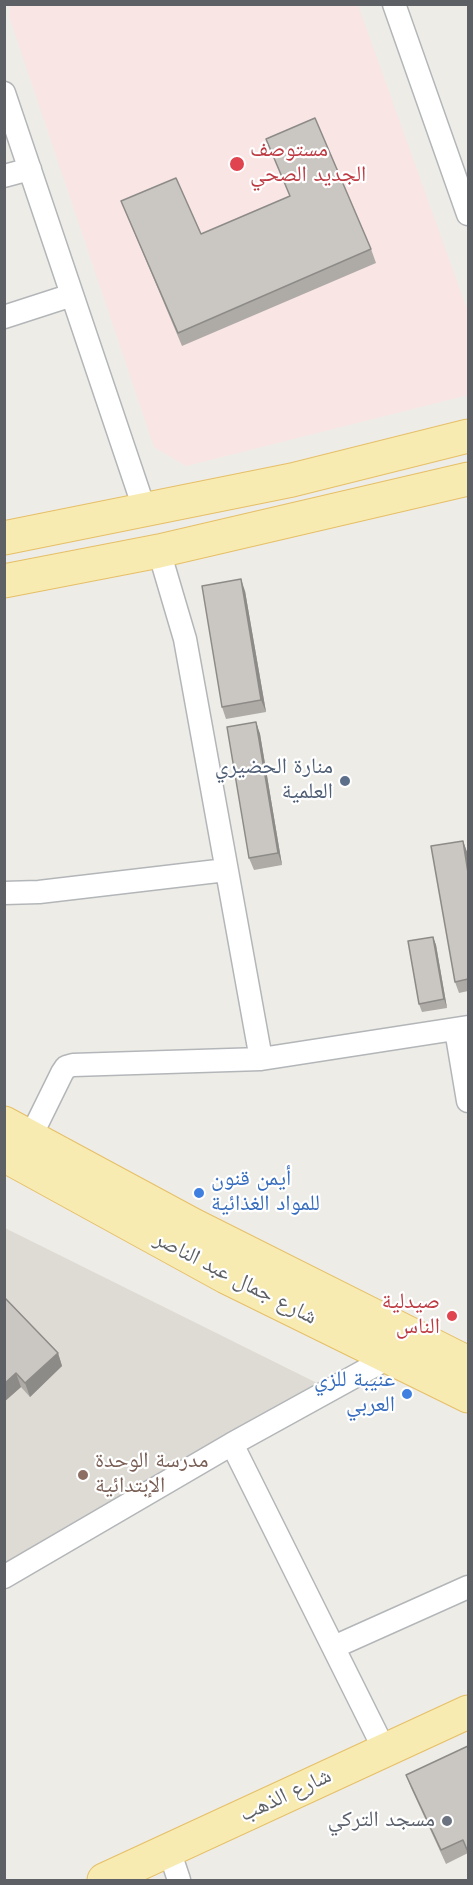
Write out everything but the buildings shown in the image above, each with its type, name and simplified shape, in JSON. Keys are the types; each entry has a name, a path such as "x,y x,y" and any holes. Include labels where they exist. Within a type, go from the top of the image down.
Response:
{"main road":[{"path":"4,538 292,480 468,436"},
{"path":"4,582 159,551 468,478"},
{"name":"شارع جمال عبد الناصر","path":"13,1139 226,1277 468,1396"},
{"name":"شارع جمال عبد الناصر","path":"13,1139 203,1230 468,1363"},
{"name":"شارع الذهب","path":"104,1881 174,1865 385,1751 468,1712"}],"street":[{"path":"394,4 468,214"},
{"path":"4,93 145,511"},
{"path":"4,176 30,169"},
{"path":"4,317 72,295"},
{"path":"159,551 185,639 261,1059"},
{"path":"4,893 39,892 226,870"},
{"path":"13,1139 66,1067 73,1065 261,1059 462,1029 468,1101"},
{"path":"4,1577 232,1444 387,1358"},
{"path":"232,1444 385,1751"},
{"path":"334,1647 468,1587"}],"shaded area":[{"name":"مستوصف الجديد الصحي","path":"11,4 358,5 468,312 468,395 186,466 154,447 9,16"},
{"name":"مدرسة الوحدة الإبتدائية","path":"5,1228 317,1383 5,1567"}],"place":[{"name":"مستوصف الجديد الصحي","path":"237,164"},
{"name":"منارة الحضيري العلمية","path":"345,781"},
{"name":"أيمن قنون للمواد الغذائية","path":"199,1193"},
{"name":"صيدلية الناس","path":"452,1316"},
{"name":"عنيبة للزي العربي","path":"407,1394"},
{"name":"مدرسة الوحدة الإبتدائية","path":"83,1475"},
{"name":"مسجد التركي","path":"447,1821"}]}
